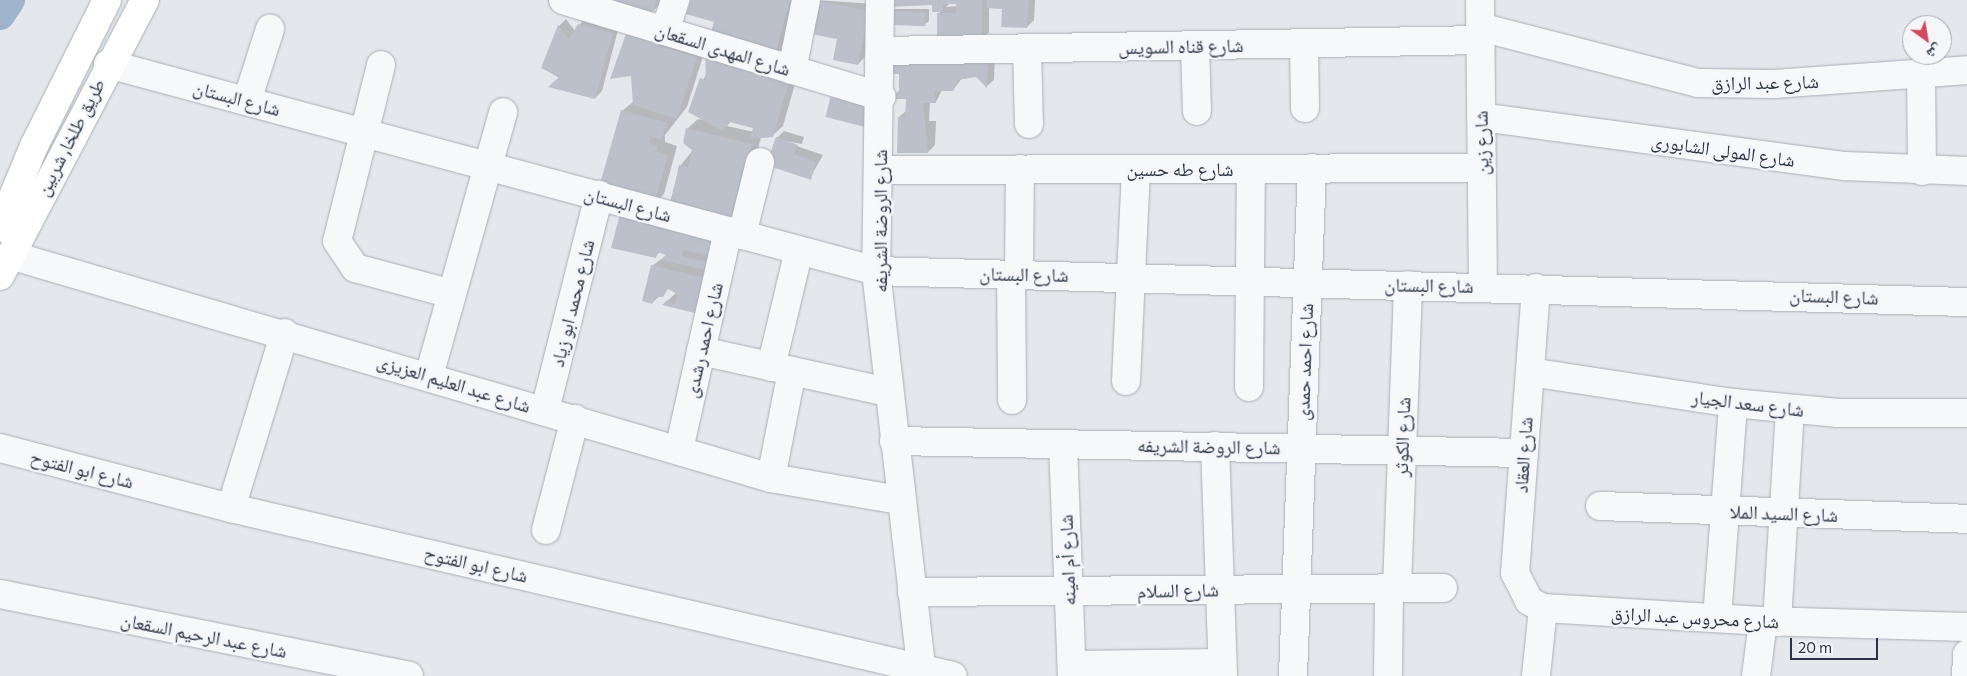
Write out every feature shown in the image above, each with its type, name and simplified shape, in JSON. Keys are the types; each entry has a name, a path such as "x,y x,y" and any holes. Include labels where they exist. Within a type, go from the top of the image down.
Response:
{"main road":[{"path":"0,228 34,146 107,0"},
{"name":"طريق طلخا, شربين","path":"5,265 108,64 145,0"}],"street":[{"name":"شارع المهدى السقعان","path":"564,0 882,97"},
{"path":"665,31 675,0"},
{"path":"792,70 806,0"},
{"name":"شارع الروضة الشريفه","path":"880,0 882,97 876,271 900,500 922,672"},
{"name":"شارع زين","path":"1480,0 1483,286"},
{"path":"247,101 270,29"},
{"name":"شارع قناه السويس","path":"882,51 1304,43 1480,34"},
{"name":"شارع عبد الرازق","path":"1480,34 1698,83 1774,84 1967,70"},
{"path":"1304,43 1305,108"},
{"path":"1196,45 1198,111"},
{"path":"1027,49 1029,124"},
{"name":"شارع البستان","path":"108,64 876,271 1483,286 1967,302"},
{"path":"381,66 337,241 340,252 355,268 452,294"},
{"path":"1921,73 1922,171"},
{"path":"429,376 503,112"},
{"name":"شارع المولى الشابورى","path":"1481,117 1845,166 1922,171 1967,170"},
{"name":"شارع احمد رشدى","path":"678,450 701,351 735,233 760,162"},
{"name":"شارع احمد حمدى","path":"1293,676 1312,168"},
{"name":"شارع طه حسين","path":"880,170 1481,168"},
{"path":"1126,381 1136,169"},
{"path":"1249,388 1251,169"},
{"path":"1012,400 1020,170"},
{"name":"شارع محمد ابو زياد","path":"545,410 599,196"},
{"path":"771,478 782,369 799,250"},
{"name":"شارع عبد العليم العزيزى","path":"5,265 285,333 771,478 900,500"},
{"name":"شارع الكوثر","path":"1388,676 1402,450 1408,285"},
{"name":"شارع العقاد","path":"1536,288 1515,573 1524,595 1544,608"},
{"path":"231,508 285,333"},
{"path":"701,351 888,392"},
{"name":"شارع سعد الجيار","path":"1530,372 1733,403 1790,409 1967,414"},
{"path":"1717,618 1733,403"},
{"path":"1756,676 1770,622 1784,513 1790,409"},
{"path":"546,530 575,419"},
{"name":"شارع الروضة الشريفه","path":"894,440 1524,453"},
{"name":"شارع أم امينه","path":"1063,444 1072,670"},
{"path":"1072,670 1223,669 1215,446"},
{"name":"شارع ابو الفتوح","path":"0,448 231,508 922,672 953,676"},
{"name":"شارع السيد الملا","path":"1600,506 1725,512 1967,519"},
{"name":"شارع السلام","path":"912,592 1443,588"},
{"name":"شارع عبد الرحيم السقعان","path":"0,594 408,676"},
{"path":"1536,676 1544,608"},
{"name":"شارع محروس عبد الرازق","path":"1544,608 1770,622 1967,627"},
{"path":"1966,676 1967,654"}],"building":[{"path":"599,0 656,0 652,15"},
{"path":"691,0 790,0 773,61 708,42 714,22 686,14"},
{"path":"813,0 869,11 858,65 833,60 837,39 806,33"},
{"path":"888,0 982,0 982,41 937,41 937,13 956,13 956,4 943,4 943,12 932,12 932,5 888,7"},
{"path":"987,0 1029,0 1027,28 1001,27 1002,9 987,8"},
{"path":"891,11 926,12 925,26 891,25"},
{"path":"578,24 613,33 595,99 548,87 560,76 541,68 558,25 569,39"},
{"path":"627,31 660,37 655,45 697,57 677,119 633,105 631,76 610,79"},
{"path":"705,49 791,74 773,137 750,139 753,128 729,122 723,131 688,112 700,78 706,80"},
{"path":"891,58 988,58 987,88 976,77 958,80 953,91 934,91 936,103 923,103 928,153 897,153 898,117 905,117 906,99 888,99 899,91 899,74 890,74"},
{"path":"833,87 878,98 870,128 826,117"},
{"path":"621,110 667,123 662,139 651,137 649,143 658,146 656,152 668,156 654,204 598,191"},
{"path":"686,128 752,144 731,229 671,202 679,165 688,167 692,150 683,143"},
{"path":"776,137 798,145 794,154 816,162 811,180 766,165"},
{"path":"620,214 721,236 716,257 684,250 682,256 707,262 705,270 662,260 666,255 657,252 656,258 611,248"},
{"path":"651,265 704,278 695,313 662,305 667,300 674,304 679,295 668,289 663,297 654,297 652,304 642,301"}],"waterway":[{"path":"0,15 10,0"}]}
